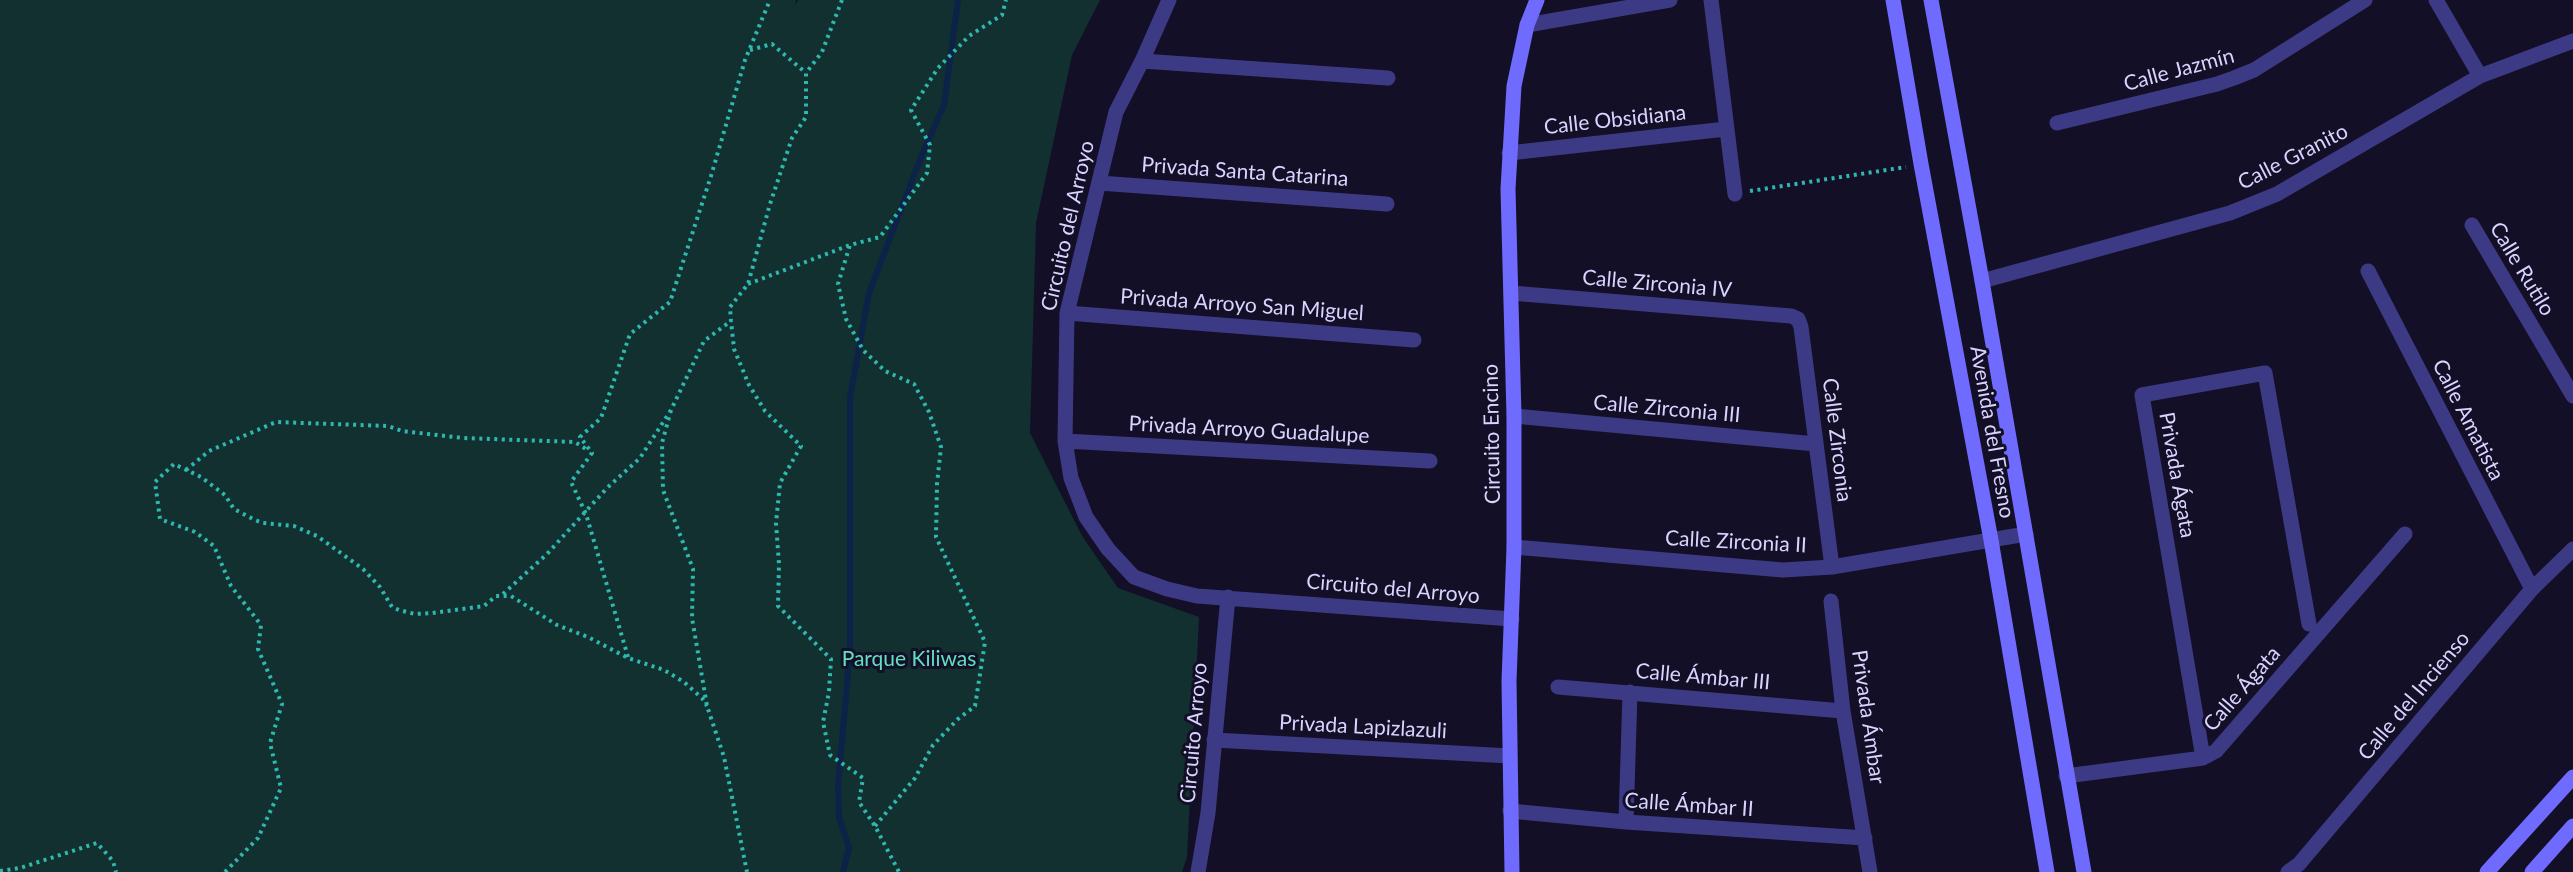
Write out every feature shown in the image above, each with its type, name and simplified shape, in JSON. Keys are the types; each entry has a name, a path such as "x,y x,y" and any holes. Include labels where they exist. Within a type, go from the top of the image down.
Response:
{"street":[{"name":"Circuito del Arroyo","path":"1170,0 1116,112 1067,313 1065,441 1071,478 1086,517 1108,549 1134,577 1197,596 1512,619"},
{"name":"Circuito Encino","path":"1512,872 1510,756 1514,416 1509,153 1514,86 1527,25 1537,0"},
{"path":"1527,25 1670,0"},
{"path":"1710,0 1735,194"},
{"name":"Avenida del Fresno","path":"1893,0 1991,540 2047,872"},
{"name":"Avenida del Fresno","path":"1931,0 2084,872"},
{"name":"Calle Jazmín","path":"2057,123 2234,78 2254,70 2365,0"},
{"path":"2436,0 2480,75"},
{"name":"Calle Granito","path":"1982,281 2229,213 2277,194 2480,75 2573,41"},
{"path":"1142,61 1388,78"},
{"name":"Calle Obsidiana","path":"1509,153 1726,129"},
{"name":"Privada Santa Catarina","path":"1099,183 1387,204"},
{"name":"Calle Rutilo","path":"2472,225 2573,396"},
{"name":"Calle Amatista","path":"2368,271 2532,589"},
{"name":"Calle Zirconia IV","path":"1511,293 1791,316 1798,320"},
{"name":"Privada Arroyo San Miguel","path":"1067,313 1414,340"},
{"name":"Calle Zirconia","path":"1798,320 1801,327 1832,567"},
{"name":"Privada Ágata","path":"2204,758 2142,395 2265,374 2309,624"},
{"name":"Calle Zirconia III","path":"1514,416 1816,444"},
{"name":"Privada Arroyo Guadalupe","path":"1065,441 1430,461"},
{"name":"Calle Zirconia II","path":"1514,547 1784,570 1832,567 2026,534"},
{"name":"Calle Ágata","path":"2066,776 2204,758 2216,752 2406,534"},
{"name":"Calle del Incienso","path":"2288,872 2299,864 2532,589 2573,549"},
{"name":"Circuito Arroyo","path":"1198,872 1208,813 1228,597"},
{"name":"Privada Ámbar","path":"1831,601 1843,711 1870,872"},
{"name":"Calle Ámbar III","path":"1558,687 1843,711"},
{"path":"1626,822 1630,692"},
{"name":"Privada Lapizlazuli","path":"1214,740 1510,756"},
{"path":"2487,872 2573,777"},
{"name":"Calle Ámbar II","path":"1510,811 1626,822 1865,838"},
{"path":"2532,872 2573,826"}],"path":[{"path":"592,453 580,437 602,418 630,334 670,302 749,50 770,0"},
{"path":"842,0 822,52 806,74 806,117 792,138 770,204 748,284 730,307 734,349 749,385 765,411 801,446 780,483 776,523 779,564 778,606 831,660 829,692 823,722 830,755 862,778 859,802 875,826 899,872"},
{"path":"748,284 850,245 880,237 927,173 930,145 911,110 938,68 969,36 1002,15 1006,0"},
{"path":"749,50 772,44 806,74"},
{"path":"1735,194 1921,164"},
{"path":"850,245 838,284 846,319 862,350 885,371 914,384 929,412 941,447 937,484 936,537 985,642 975,706 958,719 933,745 915,778 875,826"},
{"path":"503,595 586,514 607,488 640,458 671,410 704,340 731,321"},
{"path":"671,410 662,443 663,490 693,569 692,618 707,706 724,757 747,872"},
{"path":"186,470 209,452 276,422 388,426 402,431 463,438 575,442 592,453"},
{"path":"592,453 571,482 586,514 628,658"},
{"path":"225,872 258,838 281,788 270,743 282,704 258,649 261,625 231,585 214,546 195,532 160,519 155,482 174,464 201,477 225,495 234,509 255,520 294,526 317,536 363,569 380,587 392,607 423,613 484,606 496,596 511,596 557,625 588,637 628,658 664,670 684,682 702,698 707,706"},
{"path":"0,871 20,868 97,843 113,861 116,872"}],"green space":[{"name":"Parque Kiliwas","path":"0,0 796,0 795,5 798,0 1100,0 1072,55 1036,223 1030,433 1082,536 1118,588 1199,617 1187,857 1182,872 0,872"}],"waterway":[{"path":"843,872 849,848 839,817 838,785 850,652 850,397 869,293 919,162 944,105 958,0"}]}
